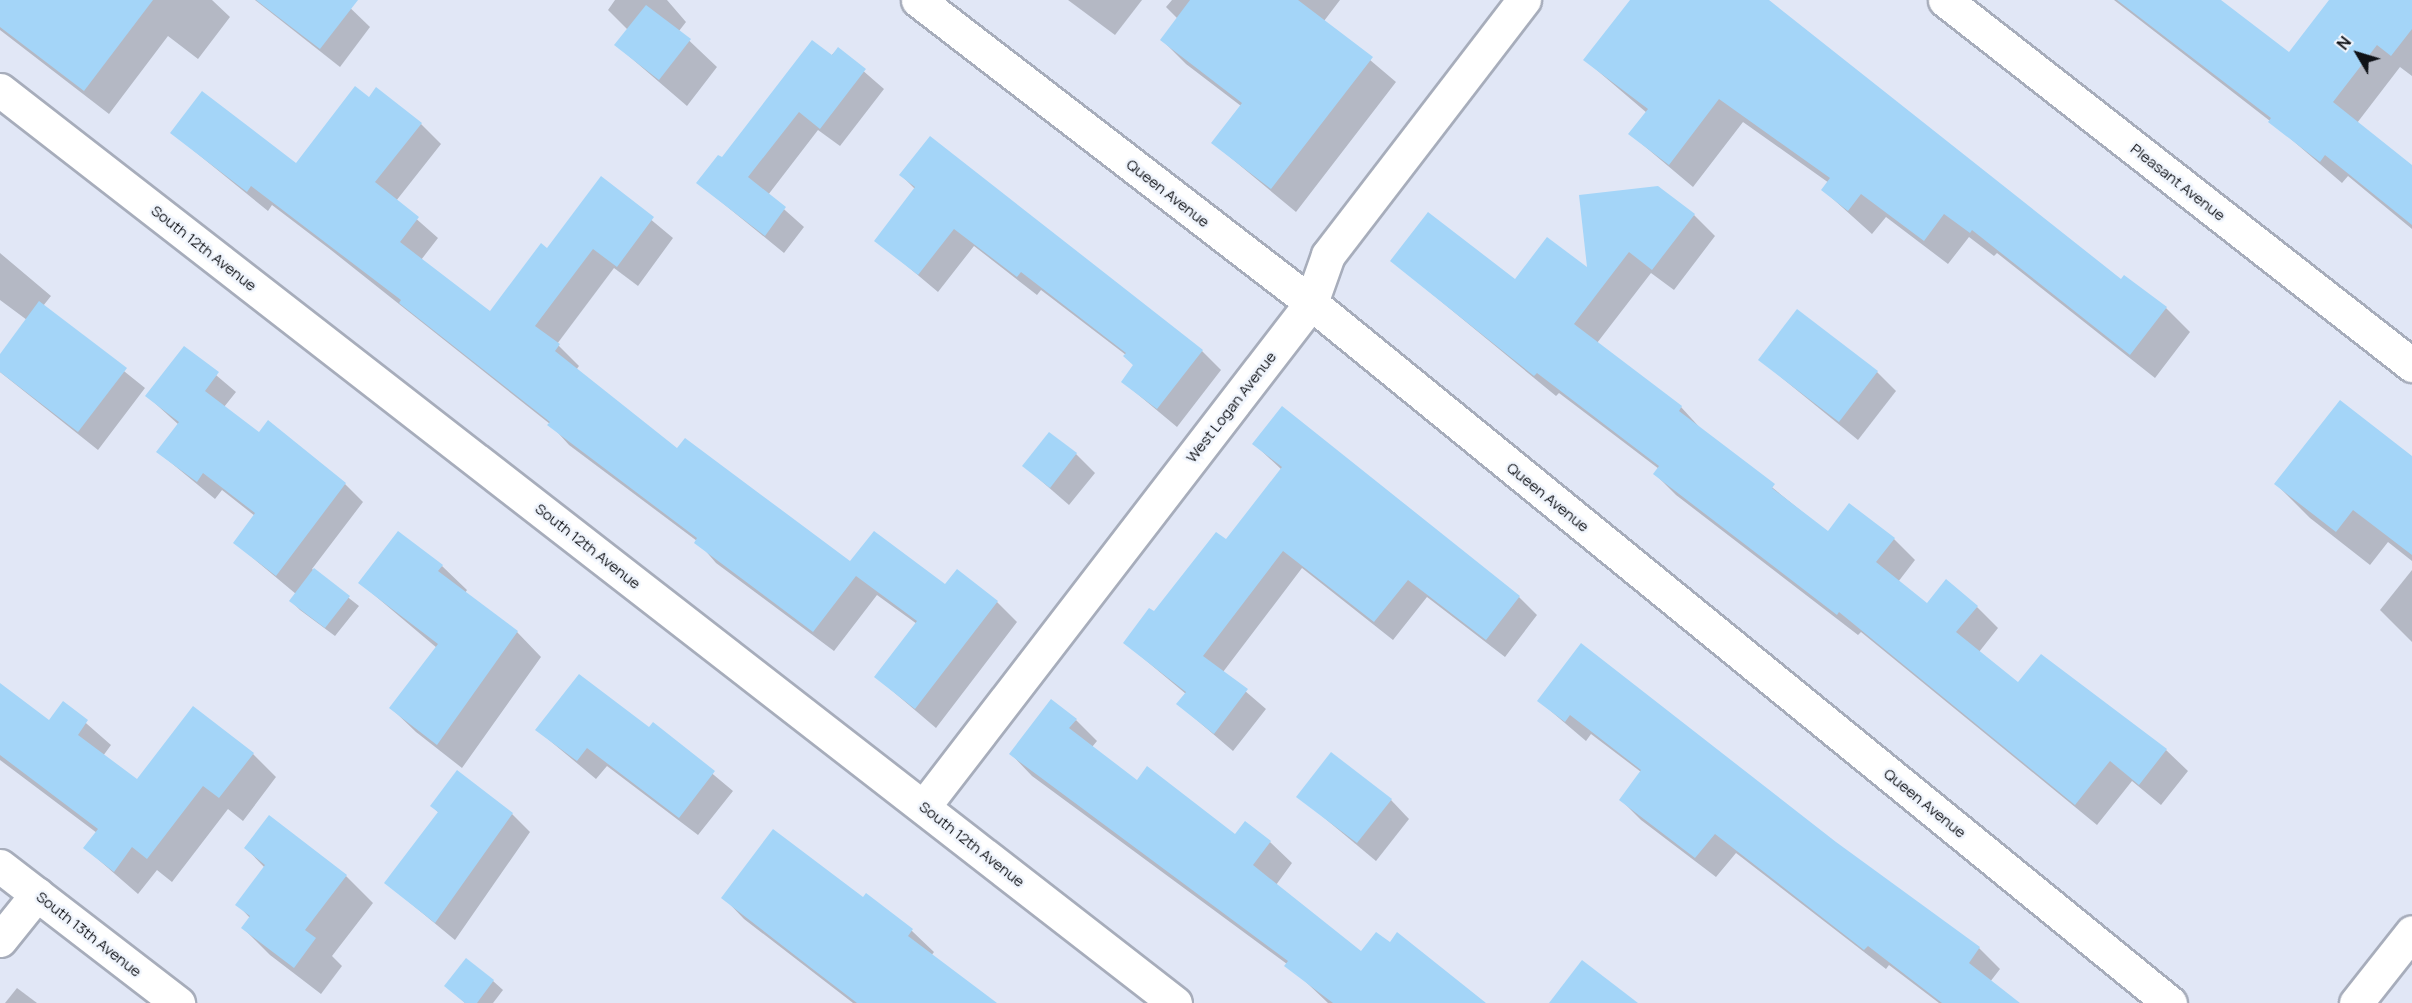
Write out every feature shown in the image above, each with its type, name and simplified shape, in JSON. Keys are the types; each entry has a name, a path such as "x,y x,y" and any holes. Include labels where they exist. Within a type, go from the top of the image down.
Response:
{"street":[{"name":"Queen Avenue","path":"918,0 1311,303 2170,1003"},
{"name":"West Logan Avenue","path":"924,806 1311,303 1328,255 1524,0"},
{"name":"Pleasant Avenue","path":"1945,0 2412,365"},
{"name":"South 12th Avenue","path":"0,90 1175,1003"},
{"name":"South 13th Avenue","path":"0,866 178,1003"},
{"path":"0,940 37,894"},
{"path":"2356,1003 2412,932"}],"building":[{"path":"0,0 153,0 84,91 0,27"},
{"path":"256,0 358,0 320,49"},
{"path":"1190,0 1298,0 1373,57 1271,189 1211,143 1242,103 1160,40"},
{"path":"1630,0 1769,0 2121,279 2124,275 2167,307 2130,355 1972,230 1970,233 1944,214 1924,241 1861,194 1848,211 1821,190 1830,178 1719,99 1669,165 1628,134 1648,109 1583,60"},
{"path":"2117,0 2221,0 2289,52 2329,0 2412,0 2412,29 2391,56 2377,45 2333,102 2412,165 2412,225 2325,155 2320,162 2268,122 2271,118"},
{"path":"646,5 691,39 659,80 614,45"},
{"path":"812,40 832,55 838,47 866,69 820,129 799,112 748,177 786,207 765,236 696,183 718,155 722,157"},
{"path":"355,86 369,97 376,87 422,123 375,182 419,217 400,242 490,311 541,243 547,248 601,176 654,217 617,267 593,249 535,326 560,344 555,351 677,448 685,438 850,561 874,531 945,584 957,569 998,601 915,709 874,677 917,621 856,576 813,632 694,543 697,538 547,425 550,422 399,303 401,300 251,186 247,192 170,133 202,91 296,163"},
{"path":"930,136 1203,350 1157,409 1121,382 1133,365 1123,356 1126,353 1021,272 1017,277 954,229 918,275 874,241 915,187 899,175"},
{"path":"1658,186 1695,214 1652,270 1629,252 1574,324 1682,406 1679,411 1775,484 1772,488 1828,531 1849,503 1895,538 1876,562 1927,603 1946,579 1978,606 1956,632 2018,682 2041,654 2167,749 2139,785 2110,761 2075,805 1839,612 1837,615 1653,474 1659,466 1537,373 1534,376 1390,261 1428,212 1515,279 1547,237 1587,267 1579,195"},
{"path":"39,301 127,368 78,432 0,372 0,354"},
{"path":"1797,309 1878,371 1839,422 1758,360"},
{"path":"184,346 219,372 205,391 259,432 268,420 346,483 276,576 233,543 255,513 203,473 197,482 156,452 179,422 145,396"},
{"path":"2340,400 2412,456 2412,555 2353,510 2336,532 2274,484"},
{"path":"1282,406 1520,596 1486,640 1408,580 1374,622 1283,551 1203,656 1248,689 1214,734 1176,704 1186,692 1123,643 1149,608 1154,611 1216,532 1226,539 1282,467 1252,444"},
{"path":"1049,432 1077,453 1050,488 1022,466"},
{"path":"398,531 443,565 438,571 518,631 437,745 389,708 438,644 358,583"},
{"path":"314,568 350,596 325,628 289,601"},
{"path":"1581,643 1836,842 1980,947 1969,963 2020,1003 1942,1003 1868,946 1864,950 1715,834 1695,858 1619,800 1641,770 1570,715 1565,722 1537,701"},
{"path":"579,674 649,727 653,722 715,771 679,818 587,748 577,761 535,730"},
{"path":"0,683 49,720 63,701 88,720 78,735 137,779 193,706 254,753 219,798 203,786 147,859 132,847 114,872 83,848 98,829 0,755"},
{"path":"1051,699 1077,719 1069,728 1137,780 1147,766 1235,834 1245,821 1271,841 1253,865 1361,951 1376,932 1390,942 1397,932 1486,1003 1333,1003 1284,966 1288,961 1009,754"},
{"path":"1331,752 1392,799 1357,843 1296,797"},
{"path":"457,770 513,813 435,923 384,883 438,812 430,806"},
{"path":"269,815 347,875 305,930 316,938 294,968 241,928 250,916 235,905 265,865 244,848"},
{"path":"773,829 863,897 866,893 913,929 908,936 997,1003 857,1003 721,898"},
{"path":"466,958 494,980 477,1003 465,1003 444,986"},
{"path":"1582,960 1638,1003 1549,1003"}]}
